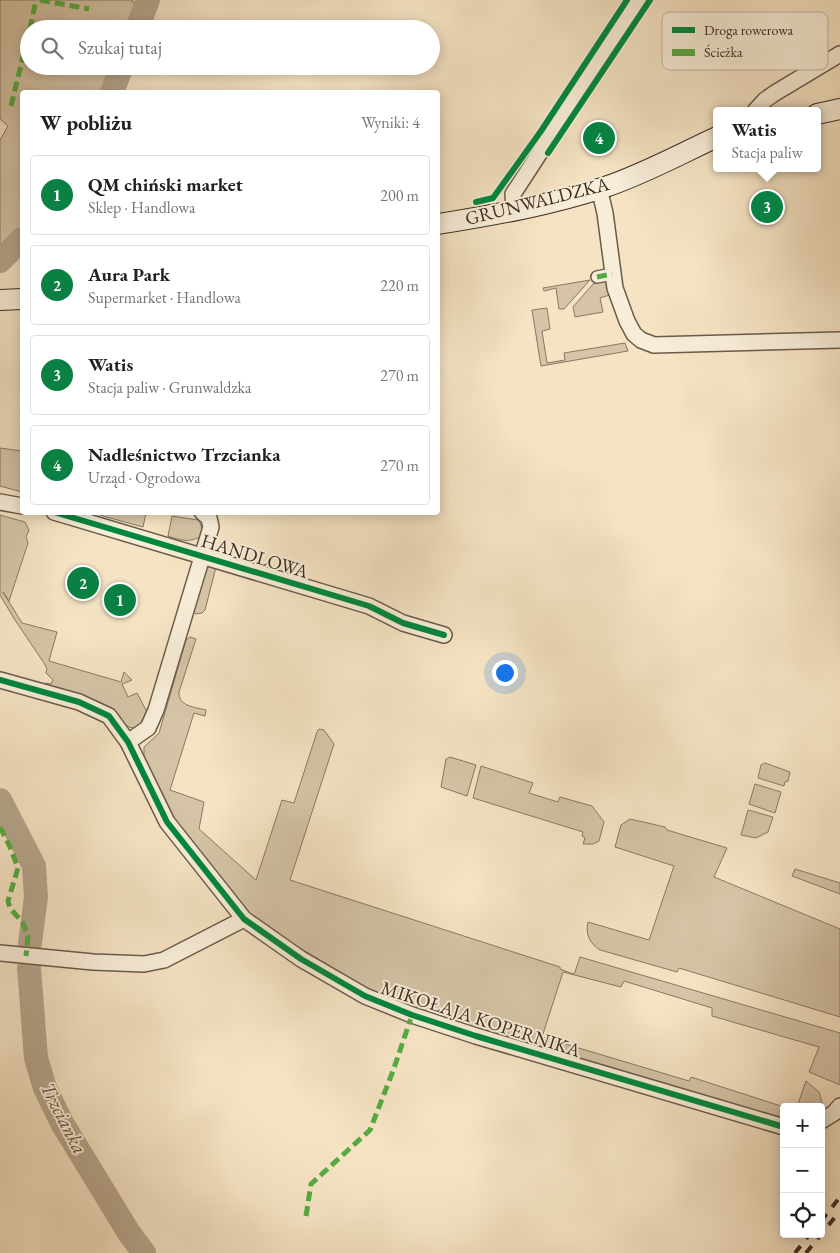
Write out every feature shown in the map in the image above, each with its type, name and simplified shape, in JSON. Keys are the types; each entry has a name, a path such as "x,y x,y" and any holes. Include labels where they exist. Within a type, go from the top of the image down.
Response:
{"main road":[{"path":"821,113 840,109"},
{"name":"GRUNWALDZKA","path":"440,224 568,198 647,170 713,139"},
{"path":"0,300 20,299"}],"street":[{"path":"514,210 512,194 639,0"},
{"path":"828,61 840,54"},
{"path":"759,107 770,97 814,70"},
{"path":"599,188 605,213 605,275 615,288 627,321 634,334 641,340 654,346 840,340"},
{"path":"0,502 20,506"},
{"name":"HANDLOWA","path":"64,515 369,606 404,624 444,635"},
{"path":"128,742 148,728 156,710 211,527 209,518 206,515"},
{"name":"MIKOŁAJA KOPERNIKA","path":"0,680 78,702 109,716 128,742 166,822 244,919 301,959 357,992 412,1016 780,1126"},
{"path":"0,953 93,962 144,964 164,960 244,919"},
{"path":"825,1119 834,1113 840,1106"}],"shaded area":[{"path":"0,0 133,0 132,2 145,4 139,20 20,20 20,75 118,75 112,90 20,90 20,239 0,260 0,140 8,126 0,119"},
{"path":"605,278 613,294 600,298 603,312 575,317 573,307 593,284"},
{"path":"590,280 564,309 559,309 556,288 544,291 543,288"},
{"path":"547,308 550,329 542,331 547,363 565,360 564,353 625,343 628,351 541,366 532,310"},
{"path":"0,448 20,451 20,491 0,486"},
{"path":"0,515 25,522 29,530 26,537 28,543 9,601 3,592 22,623 57,632 49,661 121,682 124,672 132,680 122,684 128,697 137,693 147,712 147,720 141,725 135,728 129,727 110,709 99,702 46,687 45,683 51,684 53,680 46,673 47,669 44,663 0,595"},
{"path":"99,515 145,515 143,527"},
{"path":"172,516 198,520 203,532 200,537 180,540 168,536"},
{"path":"207,565 216,567 205,610 202,613 196,614 192,611"},
{"path":"190,637 196,639 179,697 184,703 192,707 206,710 205,716 194,713 170,790 204,802 199,829 256,880 282,800 294,803 317,732 319,729 324,730 334,744 290,880 560,967 560,969 573,974 580,957 840,1033 840,1085 809,1072 819,1047 712,1016 712,1008 624,981 621,987 563,972 542,1037 689,1081 691,1077 780,1106 780,1118 416,1009 363,986 280,936 251,915 174,824 142,759 144,759 144,747 159,733 186,640"},
{"path":"450,757 476,765 467,796 441,787 446,759"},
{"path":"765,763 790,772 788,781 785,782 784,786 758,778 761,765"},
{"path":"481,766 533,783 529,793 558,802 560,797 592,806 604,822 599,841 593,844 583,844 585,838 582,836 583,832 473,798"},
{"path":"755,784 781,792 775,813 749,804"},
{"path":"748,810 773,817 768,832 756,838 741,835"},
{"path":"630,819 665,827 667,830 727,848 714,877 840,929 840,1017 679,968 677,972 600,950 593,945 588,935 588,922 649,940 674,866 615,847 621,825"},
{"path":"795,869 840,883 840,894 792,876"},
{"path":"806,1081 819,1092 822,1103 798,1103"}],"waterway":[{"name":"Trzcianka","path":"140,20 148,0"},
{"name":"Trzcianka","path":"113,90 119,75"},
{"name":"Trzcianka","path":"0,261 20,241"},
{"name":"Trzcianka","path":"0,800 34,866 36,897 30,943"},
{"name":"Trzcianka","path":"29,968 36,1058 45,1088 62,1123 129,1233 144,1253"}],"railway":[{"path":"825,1216 840,1197"},
{"path":"806,1253 840,1211"},
{"path":"795,1253 807,1238"}],"marked path":[{"path":"32,20 36,0"},
{"path":"40,0 89,9"},
{"path":"11,106 20,69"},
{"path":"597,277 612,274"},
{"path":"0,827 18,868 8,901 10,908 23,923 28,936 26,956"},
{"path":"306,1216 311,1184 370,1130 412,1015"}],"cycle path":[{"path":"476,202 493,198 541,131 627,0"},
{"path":"548,153 650,0"},
{"path":"64,515 369,606 403,623 444,635"},
{"path":"0,680 79,702 109,716 128,742 167,822 244,919 301,959 365,996 412,1015 476,1036 780,1126"}],"place":[{"name":"Nadleśnictwo Trzcianka","path":"599,138"},
{"name":"Watis","path":"767,207"},
{"name":"Aura Park","path":"83,583"},
{"name":"QM chiński market","path":"120,600"}]}
